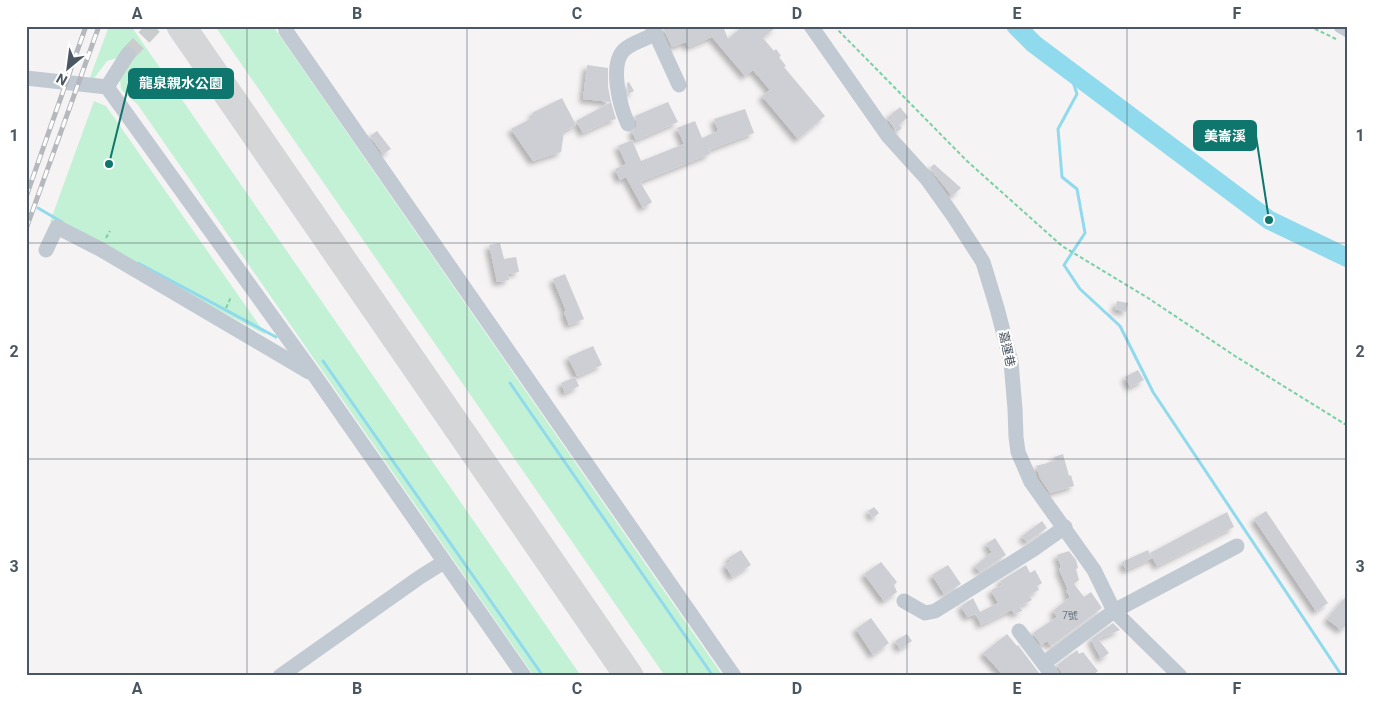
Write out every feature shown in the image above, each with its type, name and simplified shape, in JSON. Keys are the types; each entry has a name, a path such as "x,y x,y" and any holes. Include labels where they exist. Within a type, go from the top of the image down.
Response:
{"street":[{"path":"285,26 734,676"},
{"name":"嘉運巷","path":"811,26 888,136 927,180 954,217 983,262 998,308 1011,362 1018,452 1031,482 1094,570 1114,611 1180,676"},
{"path":"628,124 618,93 617,72 620,55 625,48 654,30 679,86"},
{"path":"107,87 128,54"},
{"path":"26,78 107,87 316,376 524,676"},
{"path":"46,250 57,227 100,249 316,376"},
{"path":"904,601 925,613 935,611 1034,549 1065,527"},
{"path":"1044,663 1114,611 1237,546"},
{"path":"280,676 444,562"},
{"path":"1019,630 1053,676"}],"path":[{"path":"834,26 967,161 1062,246 1148,298 1235,356 1348,426"},
{"path":"1309,26 1343,32"}],"green space":[{"path":"109,26 131,26 581,676 534,676 138,105 121,89 118,58 107,61 92,81 89,80"},
{"path":"215,26 273,26 723,676 665,676"},
{"path":"94,101 106,106 266,335 50,222"}],"building":[{"path":"667,26 723,26 728,39 743,26 777,26 763,38 774,51 776,49 786,66 784,67 825,116 798,139 762,96 770,90 753,70 745,76 712,37 688,47 686,42 672,47 663,28"},
{"path":"587,65 608,68 608,87 611,102 583,99"},
{"path":"629,82 634,91 628,94 627,83"},
{"path":"562,98 576,125 564,131 561,152 533,161 511,129 534,117 532,113"},
{"path":"611,102 616,119 583,133 576,121"},
{"path":"668,102 678,122 636,140 632,132 637,126 635,116"},
{"path":"900,107 908,117 899,125 902,128 897,132 887,118"},
{"path":"745,109 754,133 709,150 710,154 640,182 652,202 643,208 626,177 620,180 615,169 626,164 618,146 632,140 641,161 684,144 677,128 695,121 702,138 718,131 714,119"},
{"path":"377,131 391,149 383,154 370,136"},
{"path":"934,164 961,188 952,196 930,168"},
{"path":"500,243 504,259 516,257 519,272 508,274 509,280 497,282 489,245"},
{"path":"565,274 584,319 569,325 564,312 566,311 553,279"},
{"path":"1117,301 1128,303 1126,312 1115,309"},
{"path":"593,346 602,365 577,376 568,357"},
{"path":"1138,370 1144,380 1130,387 1125,377"},
{"path":"575,377 579,386 565,393 561,383"},
{"path":"1063,454 1074,486 1050,493 1040,478 1036,466 1055,461 1054,457"},
{"path":"874,507 879,513 873,518 868,511"},
{"path":"1266,511 1328,603 1316,611 1254,519"},
{"path":"1227,512 1234,527 1157,566 1150,553"},
{"path":"1042,521 1047,528 1027,542 1022,536"},
{"path":"995,538 1006,555 980,572 975,566 992,552 986,544"},
{"path":"741,550 751,565 732,577 725,565 731,561 728,558"},
{"path":"1148,550 1152,558 1126,570 1122,562"},
{"path":"1069,551 1076,560 1078,568 1076,569 1079,580 1074,584 1084,597 1091,592 1102,608 1051,646 1047,641 1041,645 1033,633 1057,617 1053,611 1070,597 1066,591 1068,590 1059,569 1061,567 1057,555"},
{"path":"881,562 897,582 894,585 897,592 884,601 864,574"},
{"path":"948,565 961,584 944,594 932,575"},
{"path":"1026,565 1030,573 1035,570 1042,583 1037,586 1039,590 1029,595 1032,600 1020,606 1022,611 1014,614 1012,610 981,625 976,614 967,617 961,606 973,598 980,612 998,603 991,590 1002,585 1000,581"},
{"path":"1348,594 1348,623 1341,630 1327,619"},
{"path":"871,618 889,643 873,655 856,629"},
{"path":"1113,623 1120,630 1098,639 1109,653 1101,659 1091,639"},
{"path":"907,634 912,641 900,649 895,641"},
{"path":"1007,634 1018,645 1039,673 1035,676 1004,676 983,653"},
{"path":"1077,650 1079,654 1083,652 1098,671 1092,676 1064,676 1057,665"}],"waterway":[{"path":"1016,26 1034,44 1269,220 1348,258"},
{"path":"1069,70 1077,94 1058,129 1062,177 1077,189 1085,233 1064,265 1080,289 1120,326 1153,392 1342,676"},
{"path":"38,208 62,222"},
{"path":"138,263 276,337"},
{"path":"323,361 543,676"},
{"path":"510,383 713,676"}],"taxiway":[{"path":"181,26 629,676"}],"tunnel":[{"path":"128,54 155,26"}],"railway":[{"path":"26,197 86,26"},
{"path":"26,229 99,26"}],"place":[{"name":"龍泉親水公園","path":"109,164"},
{"name":"美崙溪","path":"1269,220"}]}
